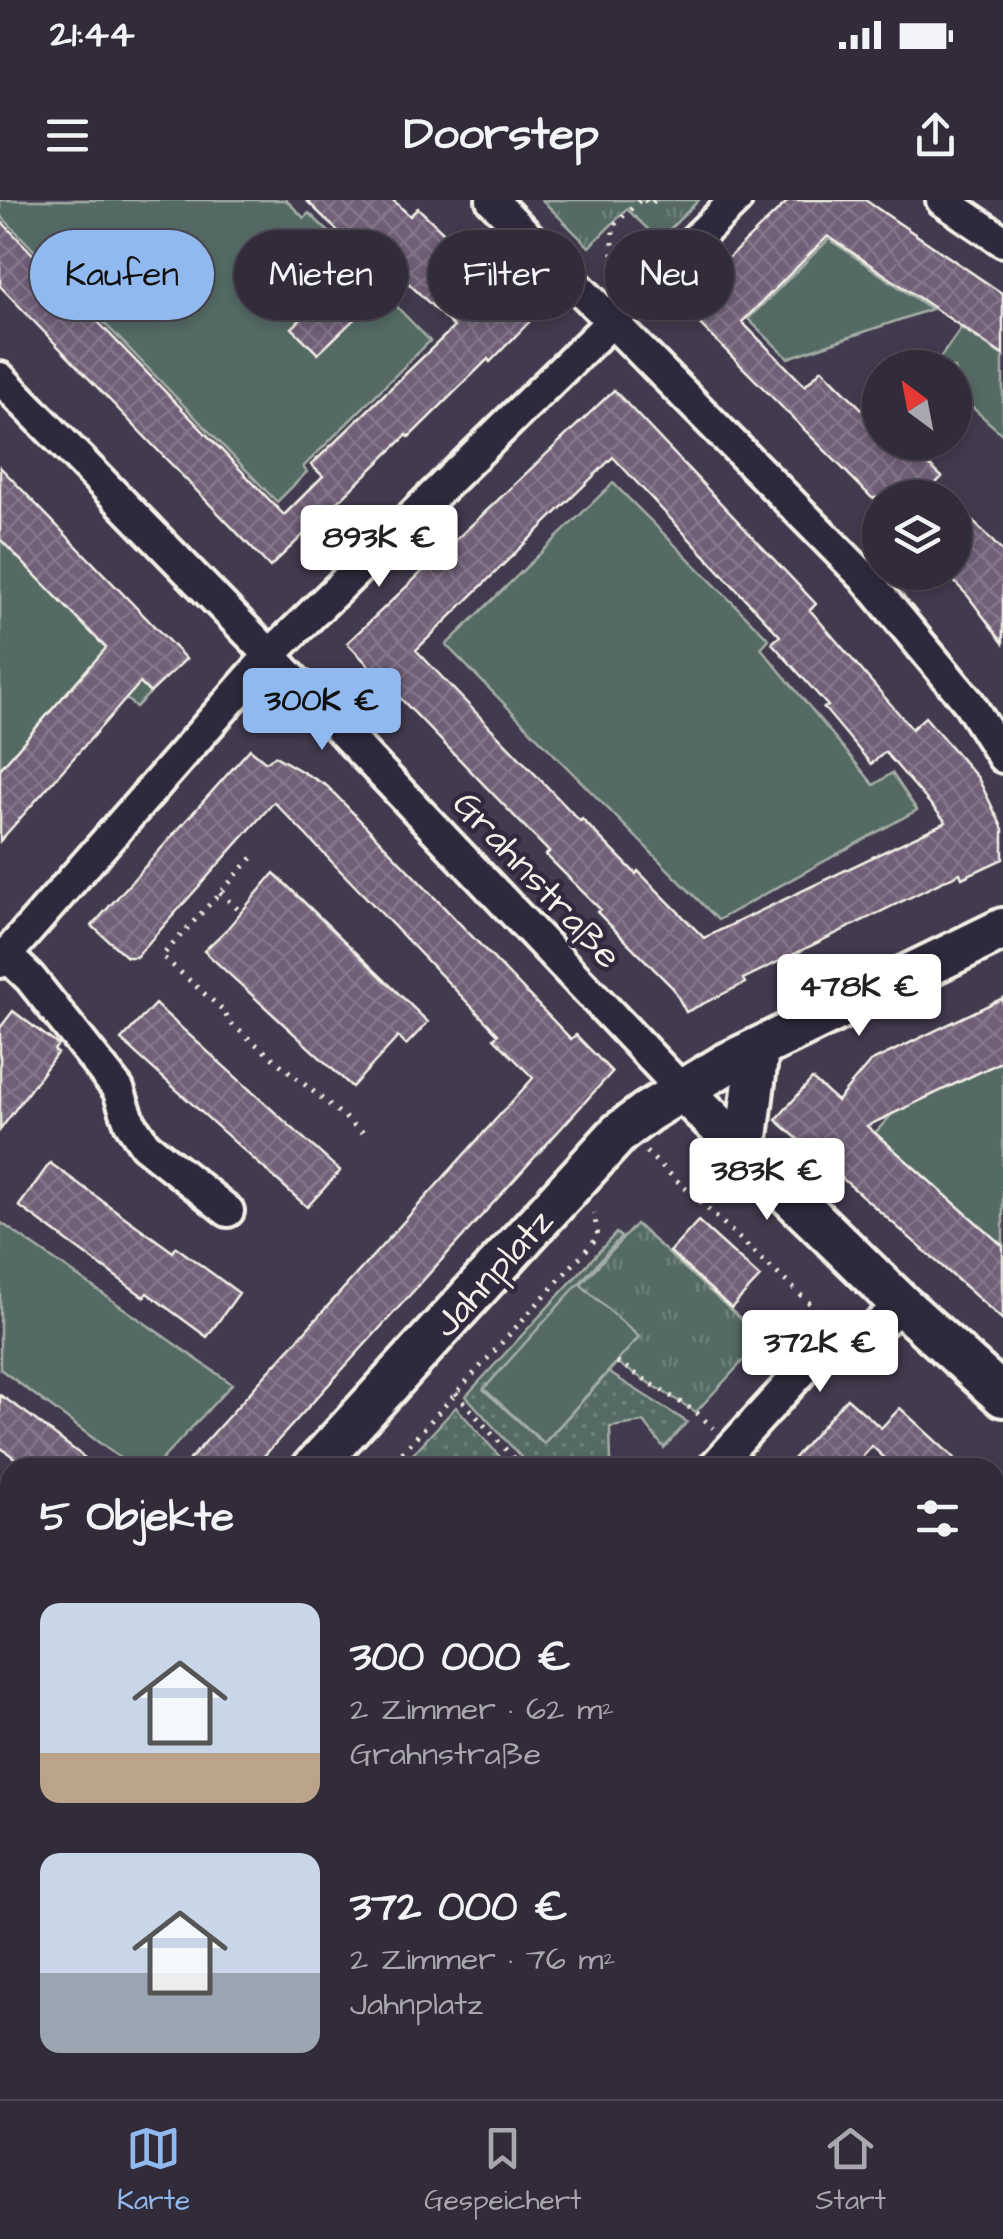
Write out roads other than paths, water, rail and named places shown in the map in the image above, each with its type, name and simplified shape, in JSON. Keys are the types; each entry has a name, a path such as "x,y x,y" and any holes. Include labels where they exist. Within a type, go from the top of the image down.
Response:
{"street":[{"path":"492,200 605,313"},
{"path":"705,230 736,200"},
{"path":"942,200 1003,241"},
{"path":"228,1211 145,1145 130,1123 118,1090 30,978 3,959 270,655 612,320 866,579 969,703 1003,756"},
{"name":"Grahnstraße","path":"0,378 270,655 682,1090"},
{"name":"Jahnplatz","path":"322,1458 619,1133 682,1090 1003,929"},
{"path":"746,1153 758,1050"},
{"path":"682,1090 902,1305 998,1380"},
{"path":"723,1457 835,1335 870,1332 902,1305"}]}
